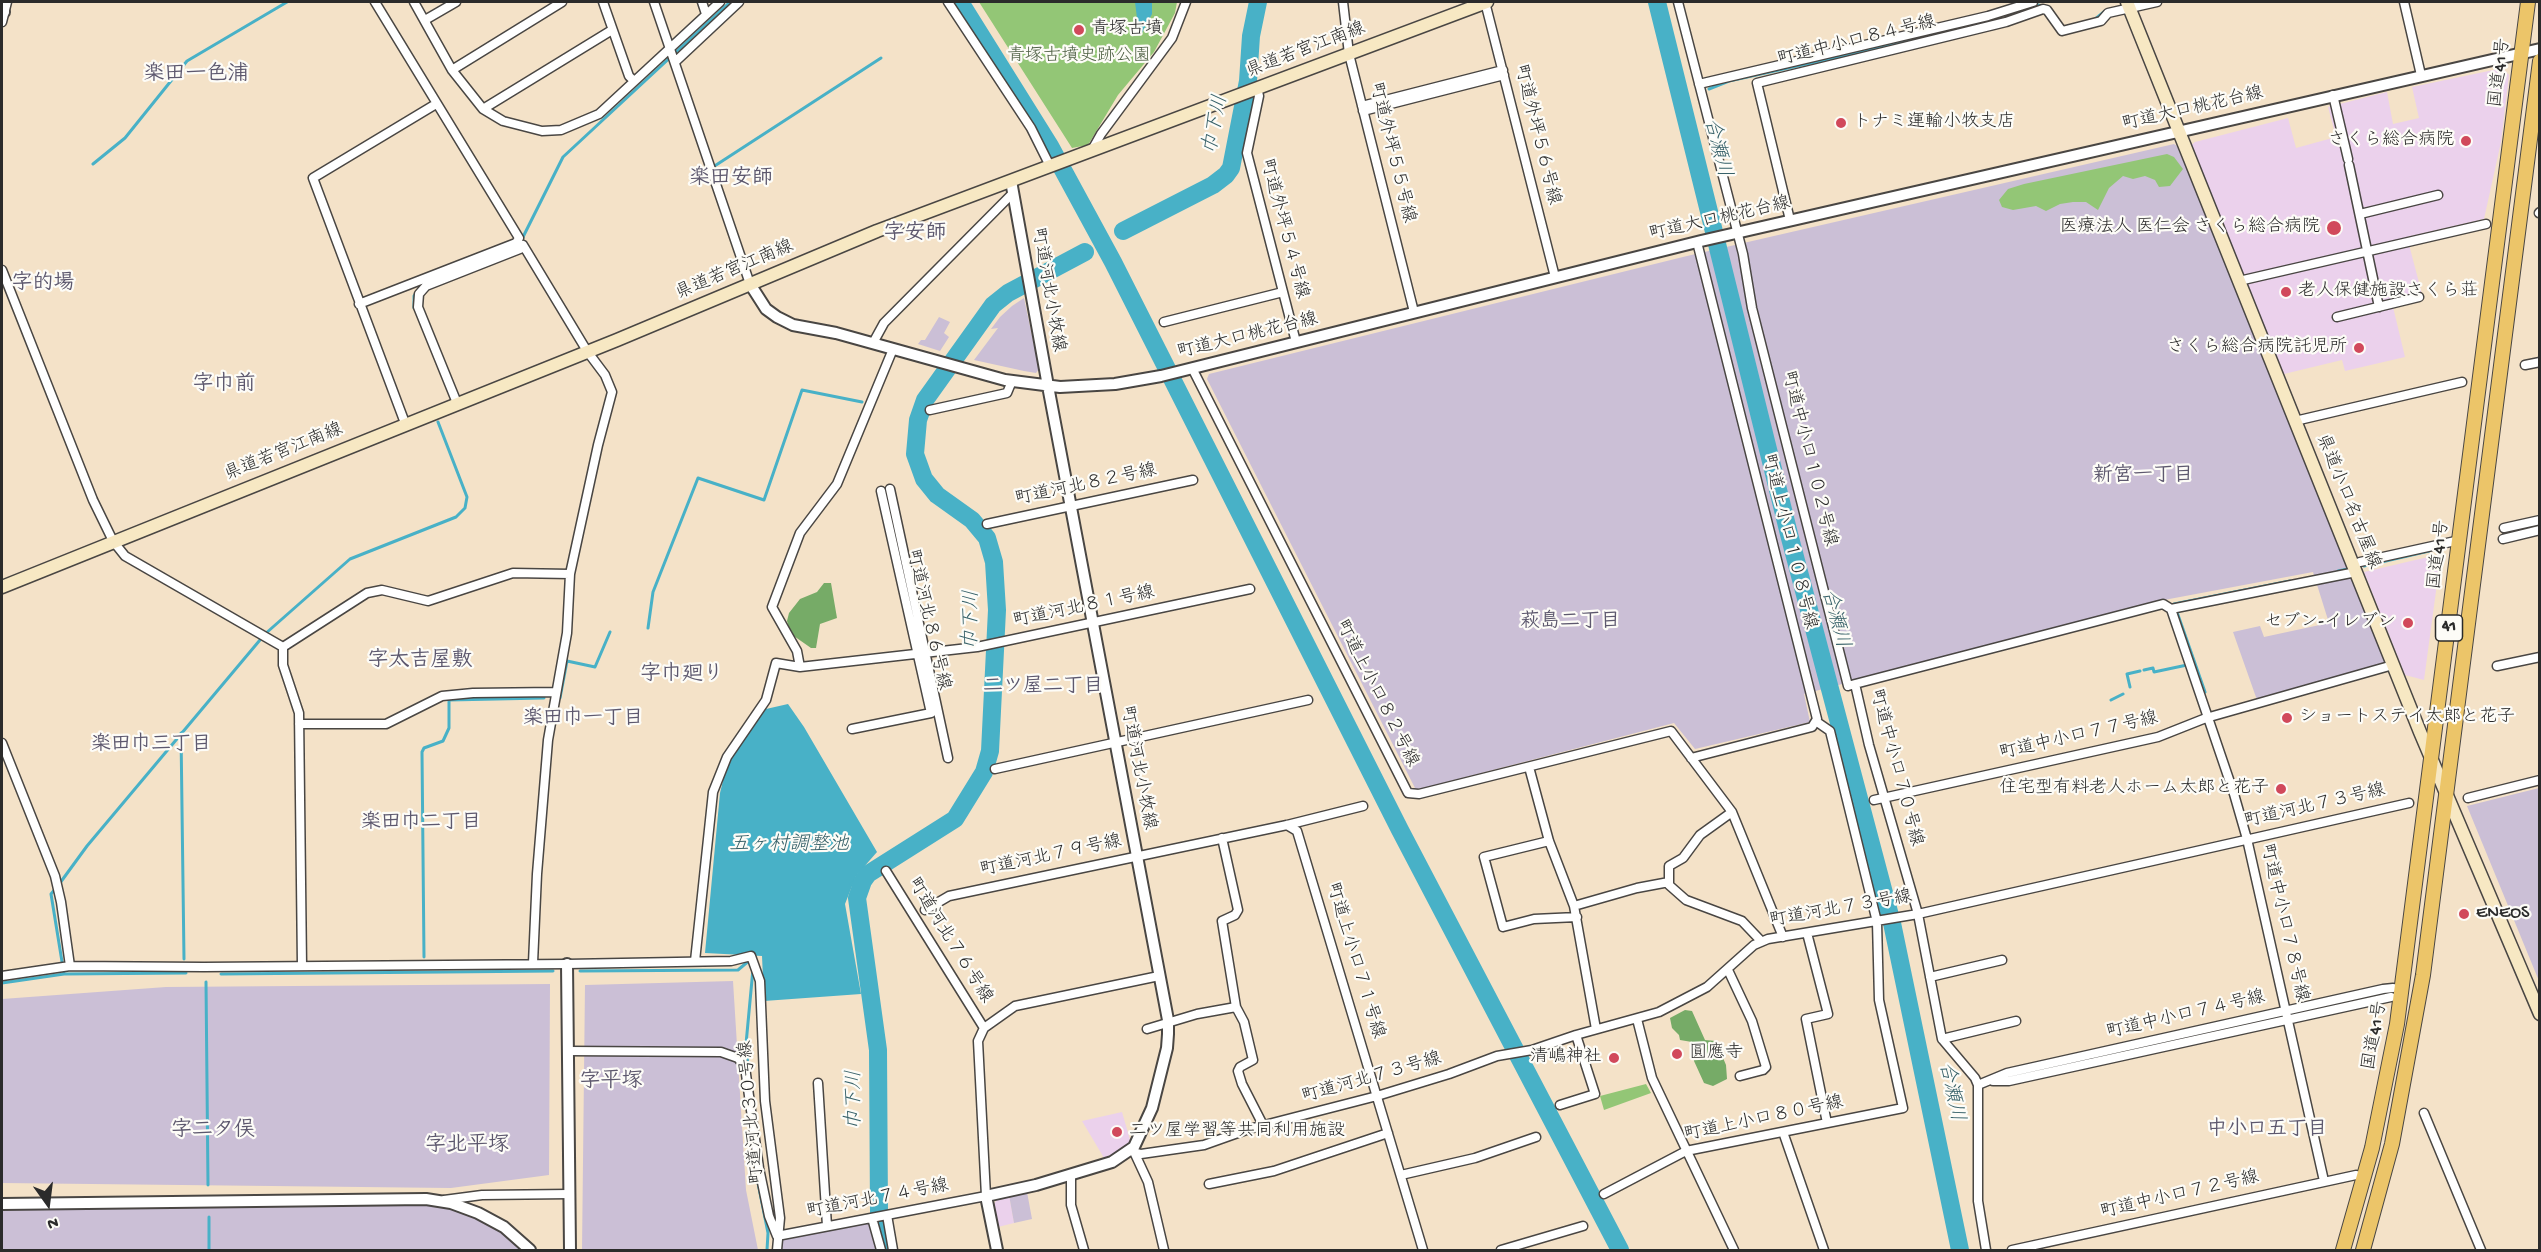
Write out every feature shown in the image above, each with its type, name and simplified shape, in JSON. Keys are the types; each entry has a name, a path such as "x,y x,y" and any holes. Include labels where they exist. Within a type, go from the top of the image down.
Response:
{"highway":[{"name":"国道41号","path":"2343,1251 2372,1148 2397,1024 2528,2"},
{"name":"国道41号","path":"2363,1251 2392,1144 2430,926 2540,61"}],"main road":[{"name":"県道若宮江南線","path":"2,587 587,351 877,231 1012,187 1050,166 1486,2"},
{"name":"県道小口名古屋線","path":"2128,5 2295,421 2358,567 2393,665 2540,1014"}],"street":[{"path":"359,304 516,243 519,238 375,2"},
{"path":"414,2 452,70 483,109 503,121 523,128 542,131 561,130 599,114 720,2"},
{"path":"425,20 456,2"},
{"path":"452,70 562,2"},
{"path":"603,2 629,76 634,81"},
{"path":"654,2 750,284"},
{"path":"702,2 706,14"},
{"path":"675,63 739,2"},
{"path":"948,2 1031,128 1050,166"},
{"path":"1092,151 1101,134 1172,38 1186,2"},
{"name":"町道外坪５５号線","path":"1342,2 1349,54 1414,312"},
{"name":"町道外坪５６号線","path":"1486,2 1555,277"},
{"path":"1678,2 1736,233"},
{"path":"1699,84 1988,16 2033,2"},
{"name":"町道中小口８４号線","path":"1790,220 1758,83 2006,22 2043,9 2047,10 2062,31 2102,21 2108,13 2128,5 2157,2"},
{"path":"2404,2 2421,75"},
{"path":"483,109 612,30"},
{"name":"町道大口桃花台線","path":"750,284 760,301 771,313 784,321 873,343 963,370 1012,381 1047,386 1100,386 1161,376 1699,241 2540,49"},
{"path":"1363,108 1503,73"},
{"name":"町道外坪５４号線","path":"1256,89 1259,96 1247,153 1296,342"},
{"path":"2333,95 2379,307"},
{"path":"405,423 313,178 436,104"},
{"path":"873,343 884,322 1012,187"},
{"name":"町道河北小牧線","path":"1012,187 1047,386 1168,1023 1167,1048 1152,1108 1133,1152"},
{"path":"2360,214 2438,195"},
{"path":"2240,281 2486,224"},
{"name":"町道中小口１０２号線","path":"1736,233 1752,308 1848,686 1855,684"},
{"name":"町道上小口１０８号線","path":"1699,241 1817,722"},
{"path":"457,403 418,307 419,294 426,286 520,249 523,245 587,351 605,375 612,392 570,574 567,633 548,740 532,963"},
{"path":"2,270 93,500 113,541 125,556 283,646"},
{"path":"1164,322 1283,292"},
{"path":"2337,317 2420,297"},
{"path":"800,667 797,651 772,607 800,533 837,484 893,349"},
{"path":"2525,365 2540,362"},
{"name":"町道上小口８２号線","path":"1192,368 1408,792 1419,794 1671,730 1691,758"},
{"path":"930,410 1007,393 1012,381"},
{"path":"2295,421 2462,382"},
{"name":"町道河北８２号線","path":"987,524 1192,480"},
{"path":"886,490 948,758"},
{"path":"2504,528 2540,520"},
{"path":"2503,539 2540,530"},
{"name":"町道中小口７０号線","path":"1978,1085 1975,1078 1942,1039 1918,914 1886,796 1869,745 1855,684 2163,604 2171,609 2358,567 2460,540"},
{"path":"283,646 367,593 382,590 428,601 513,573 570,574"},
{"name":"町道河北８１号線","path":"695,961 713,792 727,757 766,700 776,663 800,667 990,645 1250,589"},
{"name":"町道中小口７８号線","path":"2171,609 2247,839 2324,1181"},
{"path":"283,646 283,665 299,713 302,966"},
{"name":"町道河北８６号線","path":"922,653 931,713 851,732 939,717"},
{"path":"2497,666 2540,657"},
{"name":"町道中小口７７号線","path":"1874,800 2158,737 2206,718 2393,665"},
{"path":"299,724 386,724 442,696 472,693 555,692"},
{"path":"995,769 1308,700"},
{"path":"1783,937 1732,812 1691,758 1812,727 1817,722 1830,731 1879,922"},
{"path":"2,743 55,876 70,966"},
{"path":"1529,767 1549,841 1577,917 1596,1029"},
{"path":"2468,798 2540,780"},
{"name":"町道河北７３号線","path":"1133,1152 1195,1147 1263,1125 1377,1096 1505,1054 1526,1051 1659,1012 1707,987 1761,941 1918,914 2409,803"},
{"name":"町道河北７９号線","path":"925,910 949,896 1287,825 1363,806"},
{"path":"1732,812 1711,825 1700,835 1683,858 1669,866 1669,882 1675,893 1686,900 1742,921 1761,941"},
{"name":"町道上小口７１号線","path":"1287,825 1297,831 1423,1251"},
{"path":"1222,838 1238,910 1235,915 1222,921 1236,1007 1244,1022 1252,1060 1240,1067 1239,1076 1263,1125"},
{"path":"1549,841 1484,857 1503,927 1534,920 1577,917"},
{"name":"町道河北７６号線","path":"886,871 987,1026"},
{"path":"1574,906 1624,891 1669,882"},
{"name":"町道上小口８０号線","path":"1604,1194 1686,1151 1902,1108 1879,1000 1879,922"},
{"path":"1807,933 1828,1014 1806,1019 1827,1123"},
{"name":"町道河北３０号線","path":"695,961 731,961 751,956 760,981 765,1101 780,1218 777,1251"},
{"path":"1930,977 2002,960"},
{"path":"2,976 70,966 567,964 695,961"},
{"path":"567,964 570,1251"},
{"path":"1728,970 1749,1013 1766,1067 1764,1070 1740,1076"},
{"path":"997,1251 986,1196 978,1041 987,1026 1016,1006 1159,976"},
{"name":"町道中小口７４号線","path":"1978,1085 1988,1081 2009,1081 2286,1015 2392,993"},
{"path":"1146,1029 1197,1014 1236,1007"},
{"path":"1637,1018 1652,1078 1734,1251"},
{"path":"1942,1039 2016,1021"},
{"path":"1560,1105 1595,1094 1576,1035"},
{"path":"568,1051 721,1052 738,1058 745,1066 759,1168 769,1216 777,1236"},
{"path":"818,1083 827,1226"},
{"path":"1978,1085 1978,1201 1986,1251"},
{"path":"2424,1113 2481,1251"},
{"path":"1782,1132 1824,1251"},
{"path":"1209,1184 1274,1171 1388,1133"},
{"path":"1401,1175 1476,1158 1536,1137"},
{"path":"986,1196 1071,1175 1112,1162 1133,1152 1148,1182 1164,1250"},
{"path":"1071,1175 1071,1204 1084,1251"},
{"name":"町道中小口７２号線","path":"2012,1251 2356,1175"},
{"path":"441,1201 482,1195 570,1194"},
{"name":"町道河北７４号線","path":"777,1236 986,1196"},
{"path":"2,1204 410,1198 441,1201 470,1209 512,1233 530,1251"},
{"path":"886,1215 893,1251"},
{"path":"873,1217 881,1251"},
{"path":"1501,1251 1582,1226"}],"shaded area":[{"name":"医療法人 医仁会 さくら総合病院","path":"2503,68 2509,75 2501,142 2484,219 2407,237 2423,298 2393,307 2405,357 2345,371 2342,360 2284,374 2189,147 2195,142 2288,118 2296,148 2336,137 2328,107 2387,92 2393,124 2419,118 2412,87"},
{"path":"2174,144 2177,146 2247,315 2386,660 2383,664 2257,700 2233,632 2260,626 2264,637 2329,623 2313,572 2164,600 1804,694 1810,722 1695,749 1674,723 1416,790 1207,379 1209,374 1687,256"},
{"path":"1024,298 1039,369 1036,373 974,360 998,328 991,329 1000,317"},
{"path":"939,317 950,322 944,333 949,337 940,351 918,344 921,340 925,340"},
{"name":"セブン-イレブン","path":"2441,554 2424,680 2405,675 2364,572"},
{"path":"2540,788 2539,981 2467,806"},
{"path":"733,981 746,1190 758,1250 582,1250 585,985"},
{"path":"550,984 549,1175 451,1188 2,1183 2,999 166,987"},
{"path":"1122,1112 1131,1143 1127,1148 1104,1158 1082,1121"},
{"path":"1027,1192 1032,1219 1014,1223 1009,1195"},
{"path":"1009,1195 1014,1223 998,1227 994,1204 998,1198"},
{"path":"410,1198 478,1213 530,1250 2,1250 2,1204"},
{"path":"869,1221 876,1250 780,1250 780,1239"}],"green space":[{"name":"青塚古墳史跡公園","path":"979,2 1177,2 1175,13 1154,52 1118,95 1088,145 1072,148"},
{"path":"2167,154 2174,157 2183,169 2170,186 2159,187 2155,180 2145,176 2133,179 2123,176 2109,188 2098,210 2086,202 2073,202 2060,204 2046,211 2036,206 2013,210 2002,207 1999,200 2008,189 2024,184"},
{"path":"824,583 831,583 837,618 820,624 816,648 811,648 791,634 787,621 789,613 800,599 817,592"},
{"path":"1685,1010 1692,1011 1705,1040 1716,1041 1726,1065 1727,1079 1713,1086 1704,1083 1694,1061 1692,1042 1680,1040 1679,1035 1672,1028 1670,1018"},
{"path":"1646,1084 1651,1093 1604,1110 1600,1096"}],"water":[{"path":"1135,2 1152,2 1152,14 1142,33 1135,33 1137,18"},
{"name":"五ヶ村調整池","path":"788,704 804,727 877,852 856,876 845,904 861,994 764,1001 762,956 705,953 720,793 729,756 766,709"}],"waterway":[{"path":"93,164 125,138 187,61 287,2"},
{"path":"522,239 563,157 730,2"},
{"path":"960,2 1050,146 1113,262 1400,830 1620,1250"},
{"name":"巾下川","path":"1123,231 1213,185 1231,168 1248,81 1251,36 1258,2"},
{"name":"合瀬川","path":"1657,2 1790,538 1892,923 1960,1250"},
{"path":"2134,3 2140,2"},
{"path":"2014,15 2038,5 2044,6"},
{"path":"2094,20 2105,11"},
{"path":"1709,89 1729,81 1915,40"},
{"path":"713,167 881,58"},
{"name":"巾下川","path":"887,1250 879,1213 878,1050 857,898 868,874 955,819 984,772 990,751 997,610 994,562 987,538 972,520 937,495 924,479 915,454 918,420 925,400 993,305 1008,293 1085,252"},
{"path":"414,308 414,296 424,283"},
{"path":"648,628 653,592 698,478 764,500 802,390 862,402"},
{"path":"60,883 87,846 265,634 350,559 456,517 465,508 467,497 438,422"},
{"path":"887,495 904,574"},
{"path":"2504,534 2540,525"},
{"path":"2364,566 2429,551"},
{"path":"2338,571 2348,569"},
{"path":"2174,604 2290,581"},
{"path":"2177,612 2205,692"},
{"path":"560,698 567,661 595,667 610,632"},
{"path":"2144,670 2153,668 2154,672 2187,665"},
{"path":"2130,687 2127,674 2140,671"},
{"path":"2111,700 2123,694"},
{"path":"424,957 422,752 424,748 443,741 449,728 449,700 544,698"},
{"path":"181,733 184,959"},
{"path":"851,884 868,874"},
{"path":"56,888 51,894 64,974"},
{"path":"580,971 738,970 751,959"},
{"path":"748,1067 746,1044 753,969"},
{"path":"221,974 553,971"},
{"path":"2,983 64,974 186,973"},
{"path":"206,982 208,1185"},
{"path":"756,1173 768,1233 767,1250"},
{"path":"209,1217 209,1250"}],"place":[{"name":"青塚古墳","path":"1079,30"},
{"name":"トナミ運輸小牧支店","path":"1841,123"},
{"name":"さくら総合病院","path":"2466,141"},
{"name":"医療法人 医仁会 さくら総合病院","path":"2334,228"},
{"name":"老人保健施設さくら荘","path":"2286,292"},
{"name":"さくら総合病院託児所","path":"2359,348"},
{"name":"セブン-イレブン","path":"2408,623"},
{"name":"ショートステイ太郎と花子","path":"2287,718"},
{"name":"住宅型有料老人ホーム太郎と花子","path":"2281,789"},
{"name":"ENEOS","path":"2464,914"},
{"name":"圓應寺","path":"1677,1054"},
{"name":"清嶋神社","path":"1614,1058"},
{"name":"二ツ屋学習等共同利用施設","path":"1117,1132"}],"district":[{"name":"楽田一色浦","path":"196,76"},
{"name":"楽田安師","path":"731,180"},
{"name":"字安師","path":"915,235"},
{"name":"字的場","path":"43,285"},
{"name":"字巾前","path":"224,386"},
{"name":"新宮一丁目","path":"2143,477"},
{"name":"萩島二丁目","path":"1570,623"},
{"name":"字太吉屋敷","path":"420,662"},
{"name":"字巾廻り","path":"682,676"},
{"name":"二ツ屋二丁目","path":"1043,688"},
{"name":"楽田巾一丁目","path":"583,720"},
{"name":"楽田巾三丁目","path":"151,746"},
{"name":"楽田巾二丁目","path":"421,824"},
{"name":"字平塚","path":"611,1083"},
{"name":"中小口五丁目","path":"2267,1131"},
{"name":"字二タ俣","path":"213,1132"},
{"name":"字北平塚","path":"467,1147"}]}
